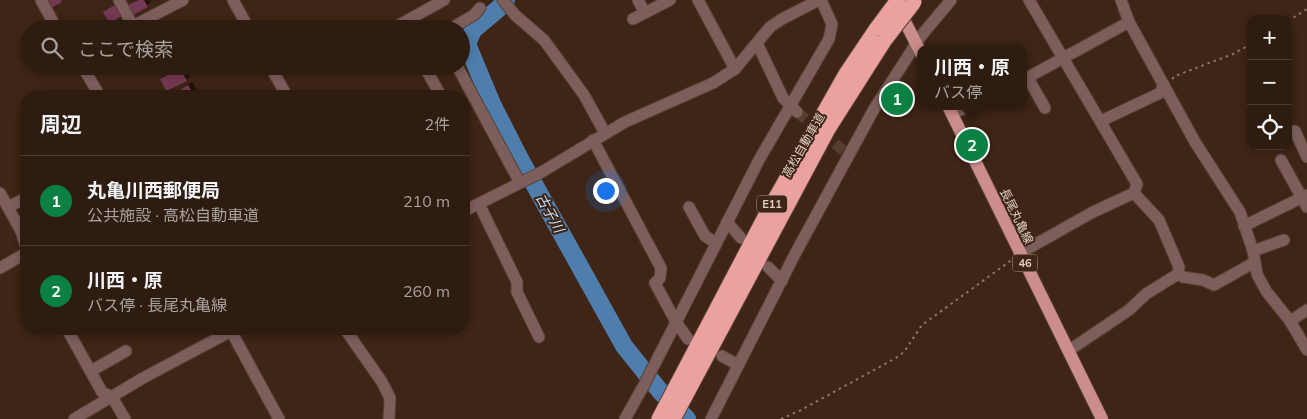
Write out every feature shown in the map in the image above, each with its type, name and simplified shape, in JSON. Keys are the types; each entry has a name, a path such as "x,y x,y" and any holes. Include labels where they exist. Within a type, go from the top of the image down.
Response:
{"highway":[{"name":"高松自動車道","path":"673,419 683,388 765,217 823,114 880,35 898,0"},
{"name":"高松自動車道","path":"880,35 914,1"},
{"name":"高松自動車道","path":"659,419 683,388"}],"main road":[{"path":"894,0 917,46"},
{"name":"長尾丸亀線","path":"950,110 1102,419"}],"street":[{"path":"41,0 52,20"},
{"path":"119,0 127,20"},
{"path":"233,0 244,20"},
{"path":"408,20 444,0"},
{"path":"638,0 645,13"},
{"path":"633,19 670,0"},
{"path":"698,0 735,69"},
{"path":"470,208 540,173 592,140 625,122 713,83 735,69 770,27 820,0 832,24 831,32 794,109 759,160 650,374 625,419"},
{"path":"920,45 951,0"},
{"path":"1020,253 1093,212 1134,193 1137,184 1029,0"},
{"path":"1121,0 1128,22 1195,142 1240,212 1254,257 1257,274 1266,291 1290,321 1307,350"},
{"path":"143,20 178,1"},
{"path":"465,20 474,15 481,3"},
{"path":"505,3 544,40 584,95 604,133"},
{"path":"1027,78 1128,22"},
{"path":"757,43 783,98 794,109"},
{"path":"711,419 847,153 874,109 917,49"},
{"path":"87,75 96,90"},
{"path":"275,75 284,90"},
{"path":"429,75 438,90"},
{"path":"460,75 465,90"},
{"path":"1027,81 1045,108"},
{"path":"1100,121 1160,93 1164,85"},
{"path":"470,102 521,183"},
{"path":"1295,131 1306,154"},
{"path":"592,140 661,268 660,278 655,283 676,322 688,339"},
{"path":"1244,226 1305,200 1281,160"},
{"path":"0,193 20,229"},
{"path":"1068,351 1129,310 1146,294 1178,274 1179,267 1159,220 1134,193"},
{"path":"8,207 20,201"},
{"path":"479,204 517,282 517,292 539,337"},
{"path":"689,207 705,236 716,243"},
{"path":"727,222 741,238"},
{"path":"1178,274 1183,277 1203,280 1214,285 1254,257 1284,240"},
{"path":"0,268 20,256"},
{"path":"768,267 782,281"},
{"path":"1290,321 1307,310"},
{"path":"71,335 102,392 112,397 125,419"},
{"path":"74,419 221,335"},
{"path":"230,335 278,419"},
{"path":"349,335 382,382 390,398 389,419"},
{"path":"91,371 126,352"},
{"path":"722,356 738,365"}],"path":[{"path":"1292,19 1307,10"},
{"path":"1164,85 1175,76 1233,54 1247,46"},
{"path":"781,419 896,358 904,352 922,325 1020,253"}],"building":[{"path":"47,0 61,0 62,2 51,8"},
{"path":"138,0 144,0 148,7 133,15 128,5"},
{"path":"115,5 122,16 115,20 107,20 103,12"},
{"path":"167,75 184,75 187,81 166,90 160,79"},
{"path":"188,85 191,90 179,90"}],"waterway":[{"name":"古子川","path":"470,37 473,30 506,0"},
{"name":"古子川","path":"470,51 492,104 519,157 624,346 660,391 687,419"}],"tunnel":[{"path":"797,112 844,151"}],"place":[{"name":"丸亀川西郵便局","path":"897,99"},
{"name":"川西・原","path":"972,145"}]}
